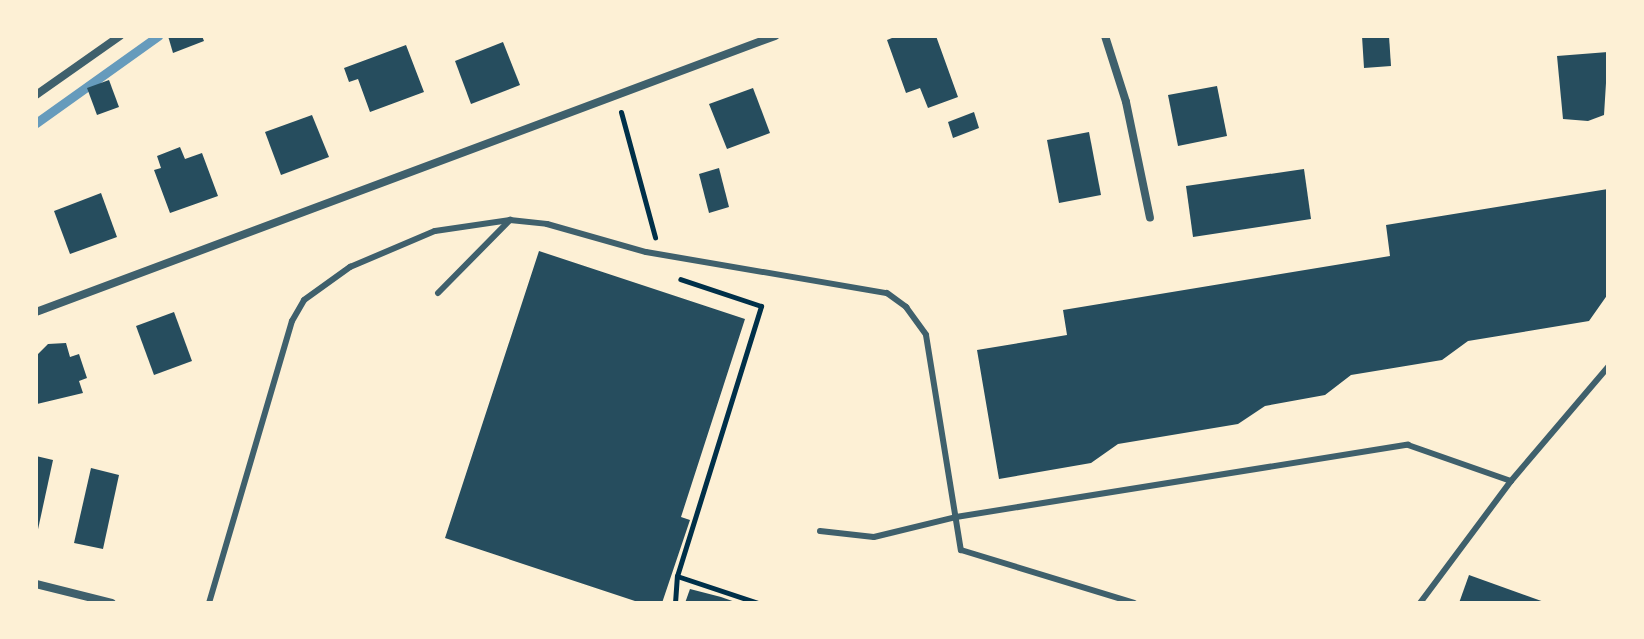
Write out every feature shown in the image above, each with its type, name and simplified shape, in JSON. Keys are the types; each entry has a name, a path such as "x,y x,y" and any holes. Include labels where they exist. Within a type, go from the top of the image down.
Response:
{"street":[{"path":"36,95 120,36"},
{"path":"36,312 775,36"},
{"path":"1105,36 1126,102 1150,218"},
{"path":"36,584 112,603"}],"lane":[{"path":"438,293 510,220"},
{"path":"209,603 292,321 304,300 350,267 435,231 510,220 547,224 660,254 887,293 906,307 926,335 935,367 961,550 1134,603"},
{"path":"1420,603 1511,481 1608,367"},
{"path":"820,531 874,537 956,517 1408,445 1511,481"}],"path":[{"path":"616,95 666,275 761,306 677,576 675,603"},
{"path":"677,576 758,603"}],"building":[{"path":"168,36 202,36 204,41 173,53"},
{"path":"897,36 936,36 958,97 928,108 920,88 906,93 887,40"},
{"path":"1362,36 1389,36 1391,66 1364,68"},
{"path":"503,42 520,85 471,104 455,61"},
{"path":"406,45 424,92 370,112 358,79 349,82 344,68"},
{"path":"1608,52 1604,115 1588,121 1563,119 1557,56"},
{"path":"109,80 119,107 97,115 87,88"},
{"path":"1217,86 1227,136 1178,146 1168,95"},
{"path":"753,88 770,133 727,149 709,104"},
{"path":"974,112 979,128 953,138 948,122"},
{"path":"312,115 329,157 281,175 265,132"},
{"path":"1089,132 1101,195 1059,203 1047,140"},
{"path":"180,147 185,159 202,153 218,196 170,213 154,170 161,168 157,156"},
{"path":"719,168 729,207 709,213 699,174"},
{"path":"1304,169 1311,219 1193,237 1186,186"},
{"path":"1608,189 1608,294 1589,321 1468,341 1442,360 1351,375 1325,395 1265,406 1238,424 1118,444 1091,463 999,479 977,350 1067,335 1063,310 1390,256 1386,225"},
{"path":"101,193 117,237 70,254 54,211"},
{"path":"539,251 745,319 681,517 690,520 662,603 641,603 445,538"},
{"path":"174,312 192,361 154,375 136,326"},
{"path":"66,343 70,357 79,354 87,378 79,381 83,393 37,404 36,356 48,344"},
{"path":"36,456 53,460 37,534 36,533"},
{"path":"91,468 119,475 103,549 74,543"},
{"path":"1469,575 1547,603 1459,603"},
{"path":"690,589 721,597 738,603 685,603"}],"waterway":[{"path":"36,123 158,36"}]}
